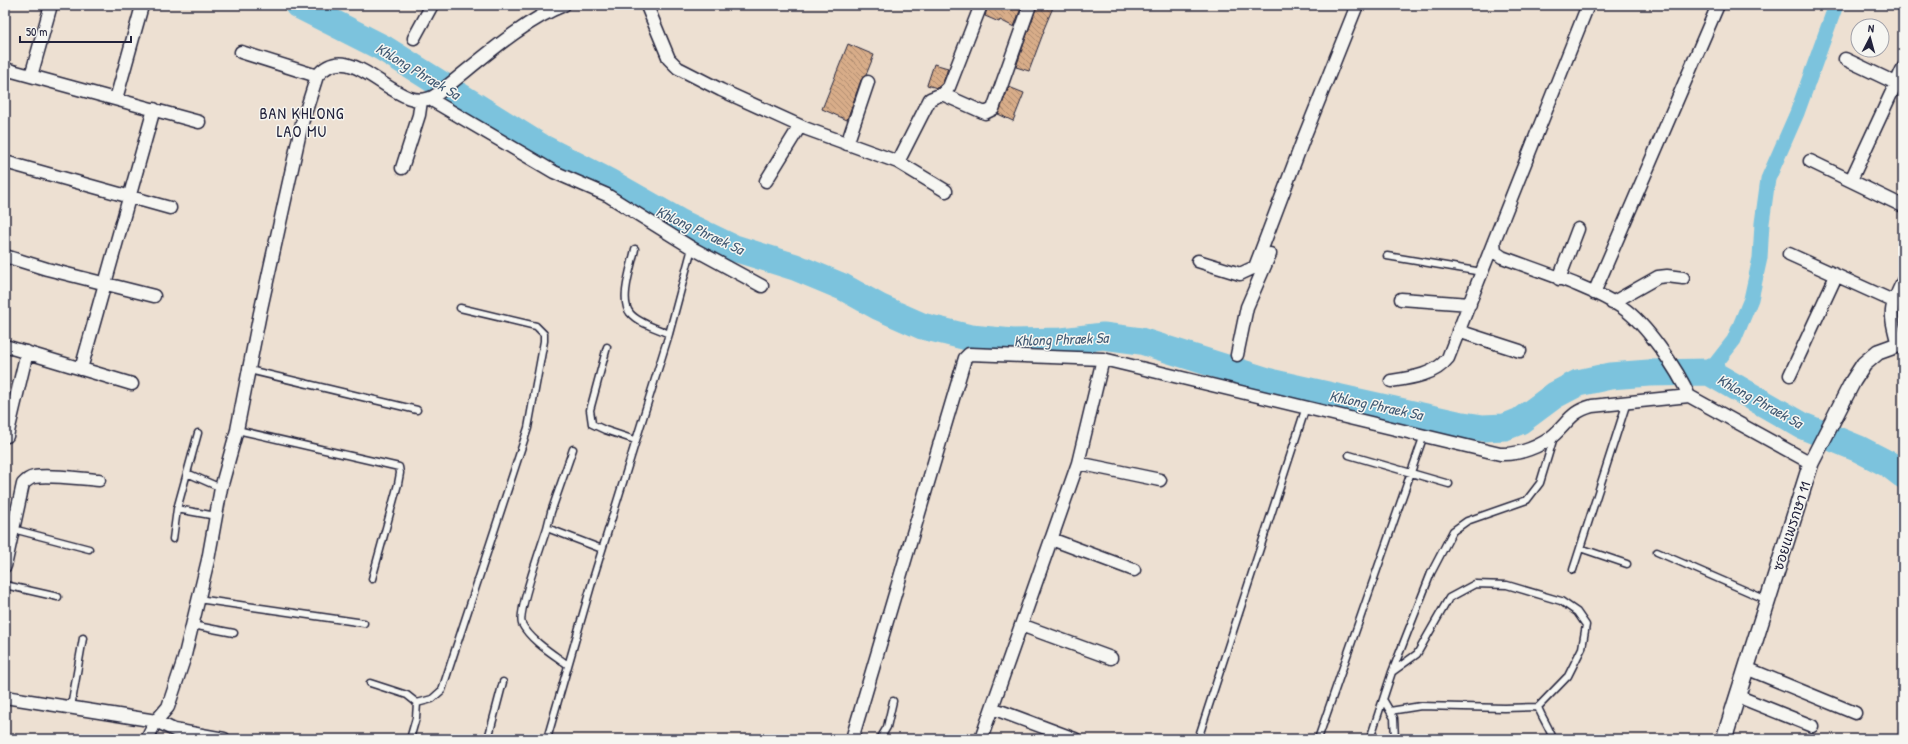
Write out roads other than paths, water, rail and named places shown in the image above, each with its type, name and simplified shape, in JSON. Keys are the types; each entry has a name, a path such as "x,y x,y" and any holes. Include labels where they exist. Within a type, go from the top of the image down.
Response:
{"street":[{"path":"31,76 51,5"},
{"path":"414,38 432,5"},
{"path":"402,168 419,115 429,98 453,82 509,38 552,7 564,5"},
{"path":"649,5 668,59 678,68 721,90 800,126 898,162 946,191"},
{"path":"898,162 930,99 946,91 954,76 981,5"},
{"path":"942,94 985,113 993,109 1030,5"},
{"path":"1198,261 1240,274 1255,267 1305,135 1358,5"},
{"path":"1391,381 1423,375 1443,364 1448,358 1588,5"},
{"path":"1594,293 1718,5"},
{"path":"116,99 142,6"},
{"path":"241,52 317,76"},
{"path":"1845,59 1900,85"},
{"path":"147,739 156,721 168,707 184,659 221,488 237,430 300,130 312,88 321,70 329,66 346,64 370,74 403,95 429,98 554,172 607,195 692,248 762,286"},
{"path":"1851,180 1900,85 1903,68"},
{"path":"5,69 199,122"},
{"path":"847,144 868,82"},
{"path":"81,369 154,109"},
{"path":"766,181 800,126"},
{"path":"1810,161 1903,206"},
{"path":"5,162 170,208"},
{"path":"1237,355 1247,307 1273,245 1274,235 1271,226"},
{"path":"1559,279 1578,229"},
{"path":"1494,241 1495,252 1502,257 1594,293 1623,309 1634,318 1661,351 1683,382 1689,396"},
{"path":"1789,254 1892,301"},
{"path":"5,256 104,284 154,296"},
{"path":"1612,303 1658,277 1666,276 1683,278"},
{"path":"1790,375 1836,276"},
{"path":"1900,344 1891,314 1892,301 1903,281"},
{"path":"1401,299 1470,304"},
{"path":"1458,331 1520,351"},
{"name":"ซอยแพรกษา 11","path":"1724,739 1811,463 1853,381 1864,364 1878,352 1900,344"},
{"path":"5,346 132,384"},
{"path":"7,436 27,352"},
{"path":"852,739 965,358 969,354 1103,359 1500,454 1513,454 1526,451 1554,435 1579,409 1592,406 1689,396 1811,463"},
{"path":"981,739 1078,463 1103,359"},
{"path":"1078,463 1160,480"},
{"path":"5,566 23,484 28,479 44,477 99,480"},
{"path":"1051,539 1134,570"},
{"path":"1020,626 1111,658"},
{"path":"1746,668 1855,713"},
{"path":"1737,696 1812,726"},
{"path":"5,697 156,721 174,730 224,739"},
{"path":"992,708 1075,739"}],"lane":[{"path":"547,739 602,549 669,334 692,248"},
{"path":"635,249 624,300 629,313 669,334"},
{"path":"1387,256 1482,272"},
{"path":"417,703 432,699 442,690 528,428 544,341 544,334 536,326 460,308"},
{"path":"607,347 590,410 592,424 635,440"},
{"path":"249,370 417,410"},
{"path":"1573,570 1626,402"},
{"path":"1198,739 1306,407"},
{"path":"237,430 398,466 400,473 398,484 372,579"},
{"path":"173,539 177,509 198,433"},
{"path":"1318,739 1424,435"},
{"path":"1370,739 1384,701 1392,672 1431,573 1453,531 1467,521 1527,500 1540,483 1554,435"},
{"path":"568,665 528,633 521,622 523,605 551,512 573,449"},
{"path":"1348,455 1449,484"},
{"path":"187,473 221,488"},
{"path":"177,509 216,516"},
{"path":"547,528 602,549"},
{"path":"13,529 89,550"},
{"path":"1580,548 1627,564"},
{"path":"1657,552 1767,600"},
{"path":"1390,711 1421,706 1538,707 1568,676 1582,648 1586,625 1577,612 1560,602 1507,585 1475,584 1449,598 1417,654 1392,672"},
{"path":"5,586 58,597"},
{"path":"198,599 364,623"},
{"path":"192,625 234,634"},
{"path":"71,707 83,638"},
{"path":"488,739 503,682"},
{"path":"370,683 407,695 417,703"},
{"path":"880,739 886,727 893,700"},
{"path":"1384,701 1394,718 1395,739"},
{"path":"410,739 416,718 417,703"},
{"path":"1538,707 1553,739"}],"waterway":[{"name":"Khlong Phraek Sa","path":"298,5 383,48 541,147 609,182 681,223 731,247 795,267 843,287 879,307 922,326 971,338 1013,342 1062,341 1103,336 1141,341 1274,383 1457,424 1483,428 1505,427 1520,421 1555,395 1578,383 1610,376 1649,373 1709,372 1803,426 1859,449 1890,465 1903,475"},
{"path":"1709,372 1734,340 1751,299 1760,258 1762,223 1768,179 1797,113 1836,5"}],"district":[{"name":"BAN KHLONG LAO MU","path":"302,122"}]}
